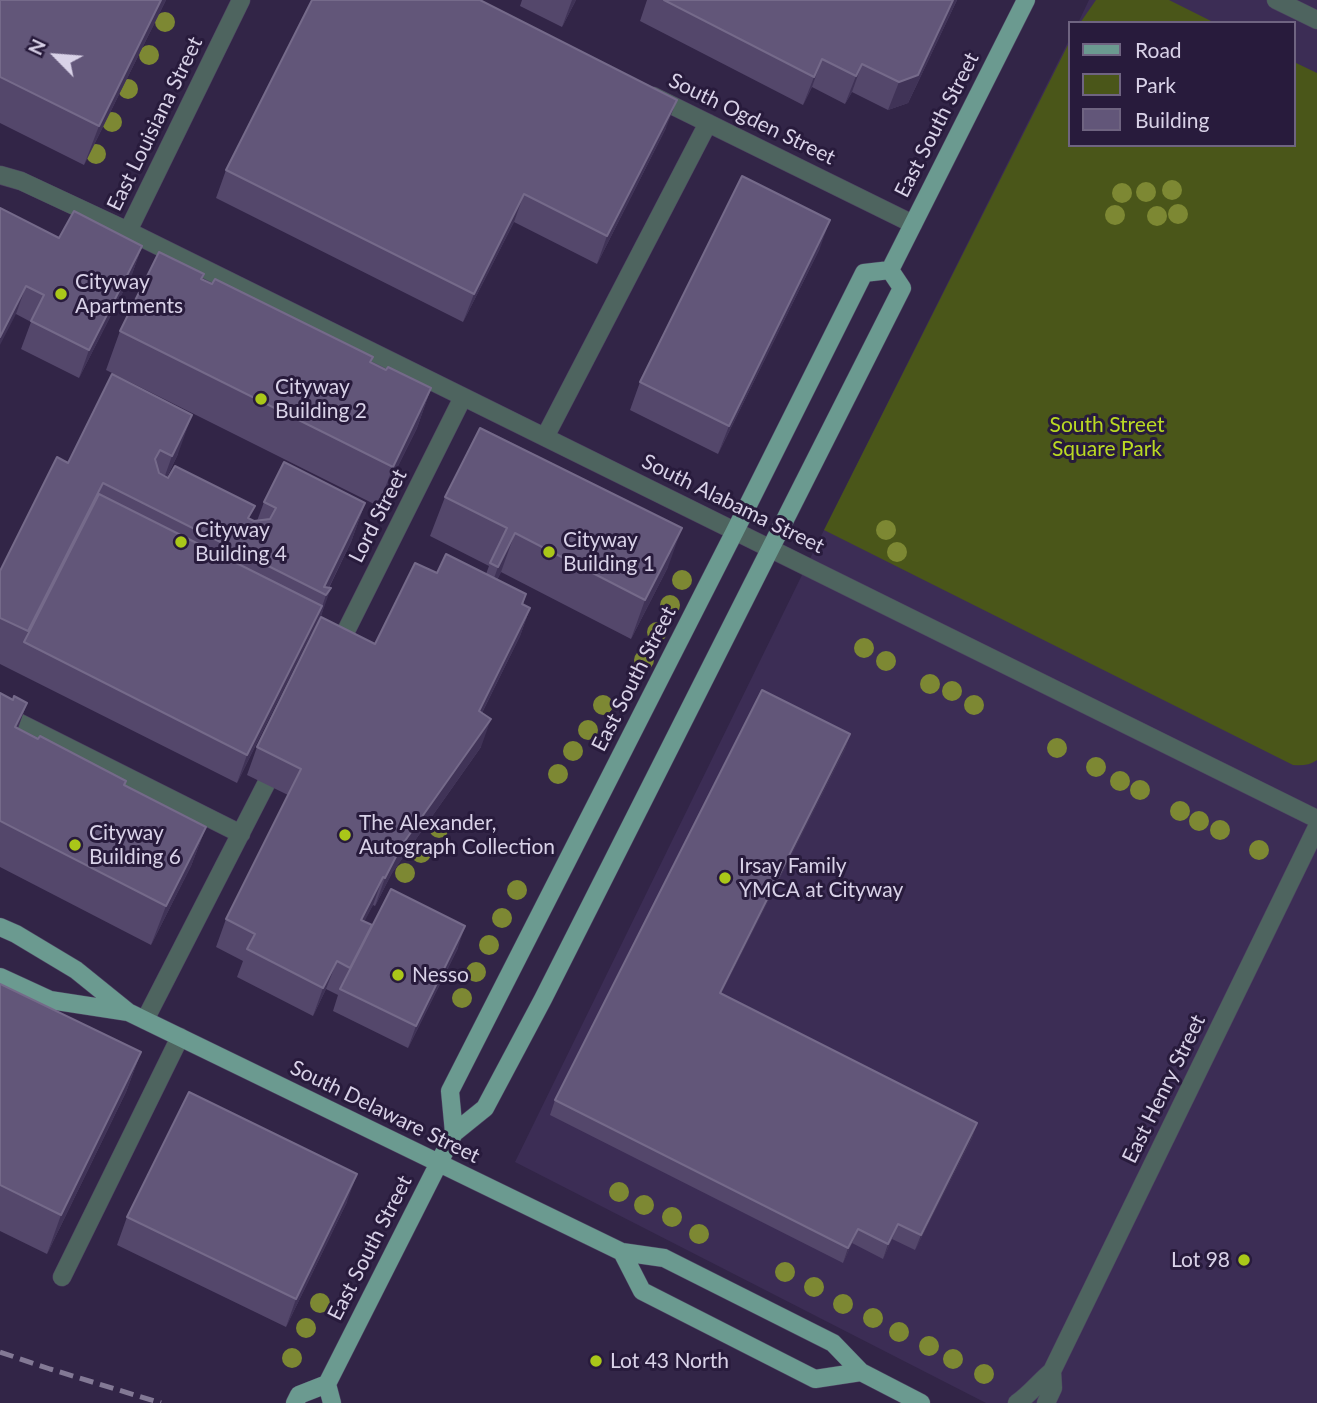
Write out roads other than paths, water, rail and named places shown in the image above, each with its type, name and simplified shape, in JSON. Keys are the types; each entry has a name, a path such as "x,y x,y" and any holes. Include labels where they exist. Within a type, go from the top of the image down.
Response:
{"main road":[{"name":"East South Street","path":"890,270 1026,0"},
{"name":"East South Street","path":"454,1133 450,1091 864,273 890,270"},
{"name":"East South Street","path":"327,1384 454,1133 485,1108 550,987 902,288 890,270"},
{"name":"South Delaware Street","path":"0,927 76,970 128,1012 622,1252 664,1258 833,1343 861,1372 921,1403"},
{"name":"South Delaware Street","path":"0,977 50,1000 128,1012"},
{"path":"622,1252 642,1291 815,1379 861,1372"},
{"path":"295,1403 299,1395 327,1384 332,1403"}],"street":[{"name":"East Louisiana Street","path":"128,231 241,0"},
{"path":"1276,0 1317,20"},
{"name":"South Ogden Street","path":"636,88 913,224"},
{"path":"544,437 708,123"},
{"name":"South Alabama Street","path":"0,176 21,181 128,231 1317,819"},
{"name":"Lord Street","path":"333,656 463,397"},
{"path":"0,713 242,834"},
{"path":"145,1020 266,784"},
{"name":"East Henry Street","path":"1017,1403 1052,1371 1317,827"},
{"path":"62,1277 180,1037"},
{"name":"East Henry Street","path":"1046,1403 1053,1388 1052,1371"}],"railway":[{"path":"0,1352 161,1403"}],"place":[{"name":"Cityway Apartments","path":"61,294"},
{"name":"Cityway Building 2","path":"261,399"},
{"name":"Cityway Building 4","path":"181,542"},
{"name":"Cityway Building 1","path":"549,552"},
{"name":"The Alexander, Autograph Collection","path":"345,835"},
{"name":"Cityway Building 6","path":"75,845"},
{"name":"Irsay Family YMCA at Cityway","path":"725,878"},
{"name":"Nesso","path":"398,975"},
{"name":"Lot 98","path":"1244,1260"},
{"name":"Lot 43 North","path":"596,1361"}],"park label":[{"name":"South Street Square Park","path":"1107,437"}]}
